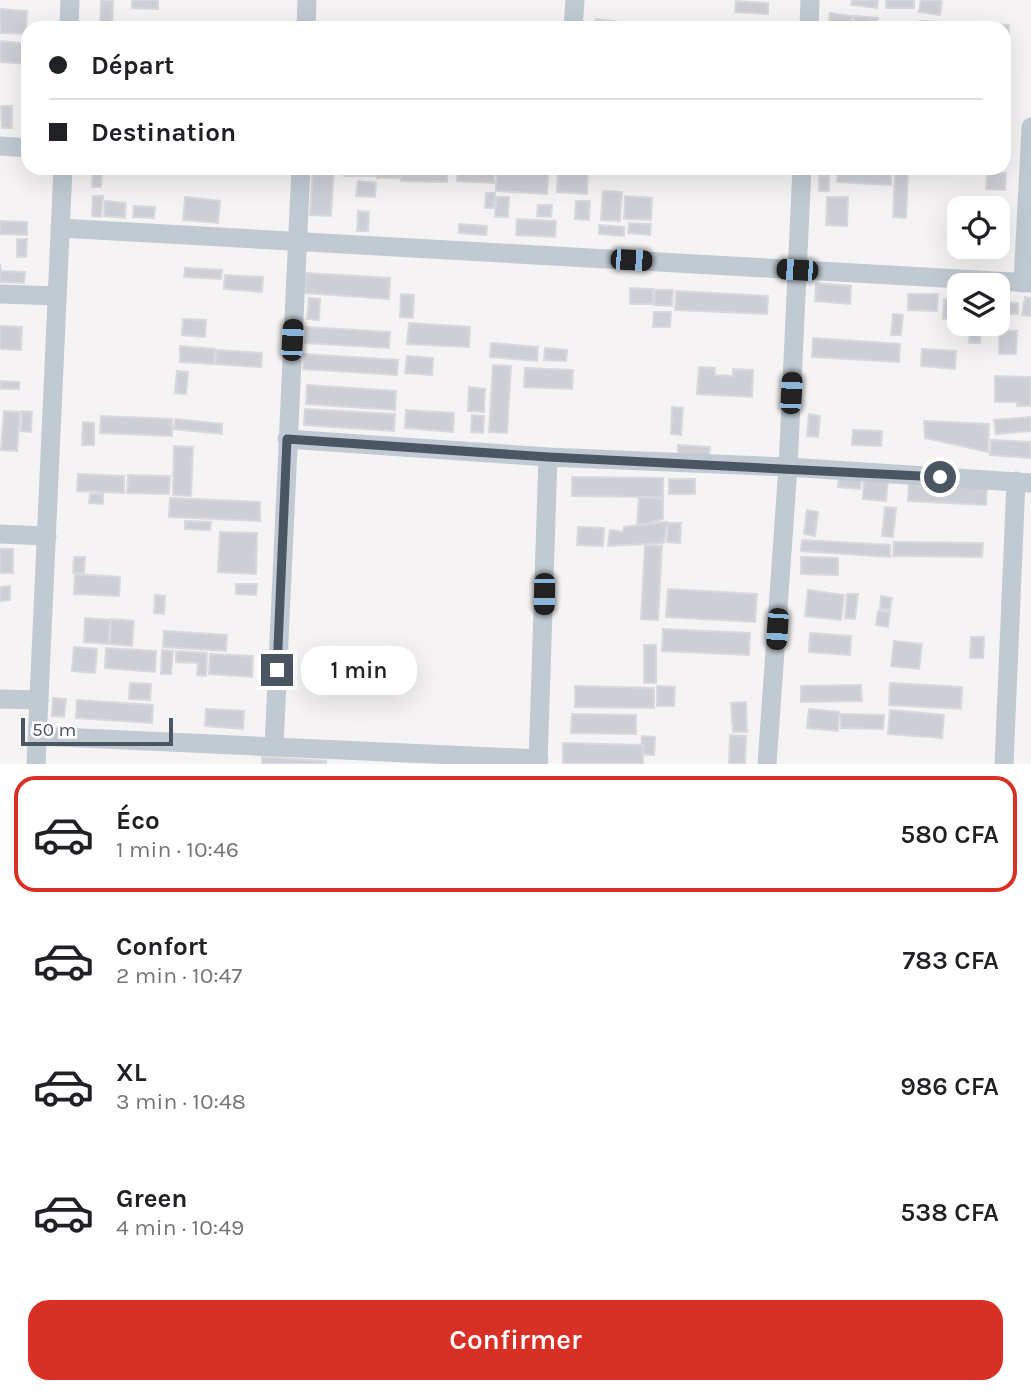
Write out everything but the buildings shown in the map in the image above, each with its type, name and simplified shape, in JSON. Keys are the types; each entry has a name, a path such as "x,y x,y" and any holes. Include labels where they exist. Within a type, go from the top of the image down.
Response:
{"street":[{"path":"69,21 70,0"},
{"path":"306,21 307,0"},
{"path":"574,21 575,0"},
{"path":"809,21 810,0"},
{"path":"60,228 1027,283 1031,127"},
{"path":"0,146 21,148"},
{"path":"36,764 63,175"},
{"path":"274,747 300,175"},
{"path":"767,764 788,467 802,175"},
{"path":"0,293 57,296"},
{"path":"287,439 548,457 788,467 1024,482 1004,764"},
{"path":"38,736 539,761 548,457"},
{"path":"0,534 47,536"},
{"path":"0,699 39,700"}],"route":[{"path":"277,670 287,439 548,457 788,467 940,477"}]}
